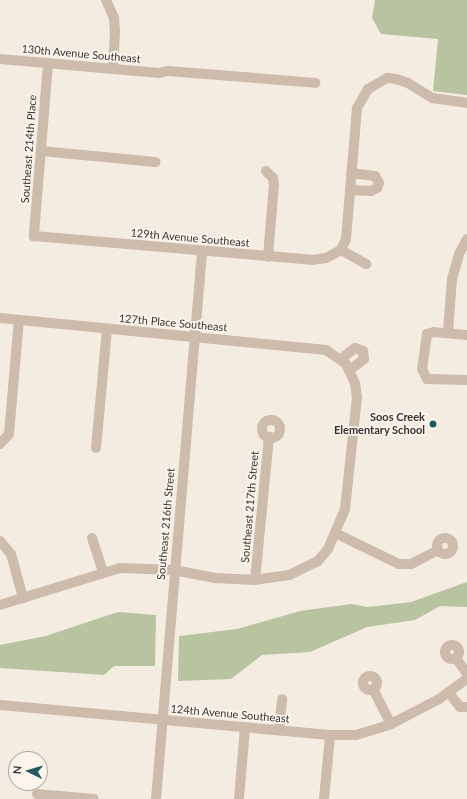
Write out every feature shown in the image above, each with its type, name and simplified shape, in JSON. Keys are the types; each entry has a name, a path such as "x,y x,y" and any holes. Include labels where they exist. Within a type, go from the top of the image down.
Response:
{"street":[{"path":"106,0 114,18 115,31 113,69"},
{"name":"130th Avenue Southeast","path":"0,59 159,73 168,71 316,83"},
{"name":"Southeast 214th Place","path":"34,236 48,64"},
{"path":"366,264 341,250 346,239 357,108 361,97 377,82 387,78 408,83 432,98 467,103"},
{"path":"41,151 155,162"},
{"path":"266,171 273,178 274,185 268,257"},
{"path":"350,190 371,191 377,188 378,183 375,176 352,173"},
{"name":"129th Avenue Southeast","path":"34,236 202,252 312,260 326,258 341,250"},
{"path":"448,333 452,279 458,254 467,239"},
{"name":"Southeast 216th Street","path":"156,799 174,570 202,252"},
{"name":"127th Place Southeast","path":"0,318 315,347 326,350 346,365 358,397 351,471 345,509 336,533"},
{"path":"0,444 9,434 19,320"},
{"path":"96,448 107,329"},
{"path":"467,335 434,332 425,336 422,369 427,379 444,381 467,380"},
{"name":"Southeast 217th Street","path":"255,580 269,437"},
{"path":"0,605 103,571 120,568 174,570 215,578 255,580 289,575 318,561 328,549 336,533 399,564 411,564 438,550"},
{"path":"92,538 103,571"},
{"path":"0,541 12,554 23,598"},
{"path":"456,658 467,674"},
{"name":"124th Avenue Southeast","path":"0,706 330,735 356,735 391,724 465,685"},
{"path":"373,689 391,724"},
{"path":"449,693 460,707 467,707"},
{"path":"279,730 282,699"},
{"path":"239,799 245,727"},
{"path":"324,799 330,735"},
{"path":"37,794 94,799"}],"green space":[{"path":"375,0 467,0 467,95 433,91 438,39 381,34 372,18"},
{"path":"467,582 467,607 440,606 415,620 367,627 310,652 262,655 231,679 178,681 179,636 237,629 300,611 351,604 368,607 411,602"},
{"path":"118,612 156,615 155,666 114,666 104,675 0,668 0,645 46,636"}],"place":[{"name":"Soos Creek Elementary School","path":"433,424"}]}
